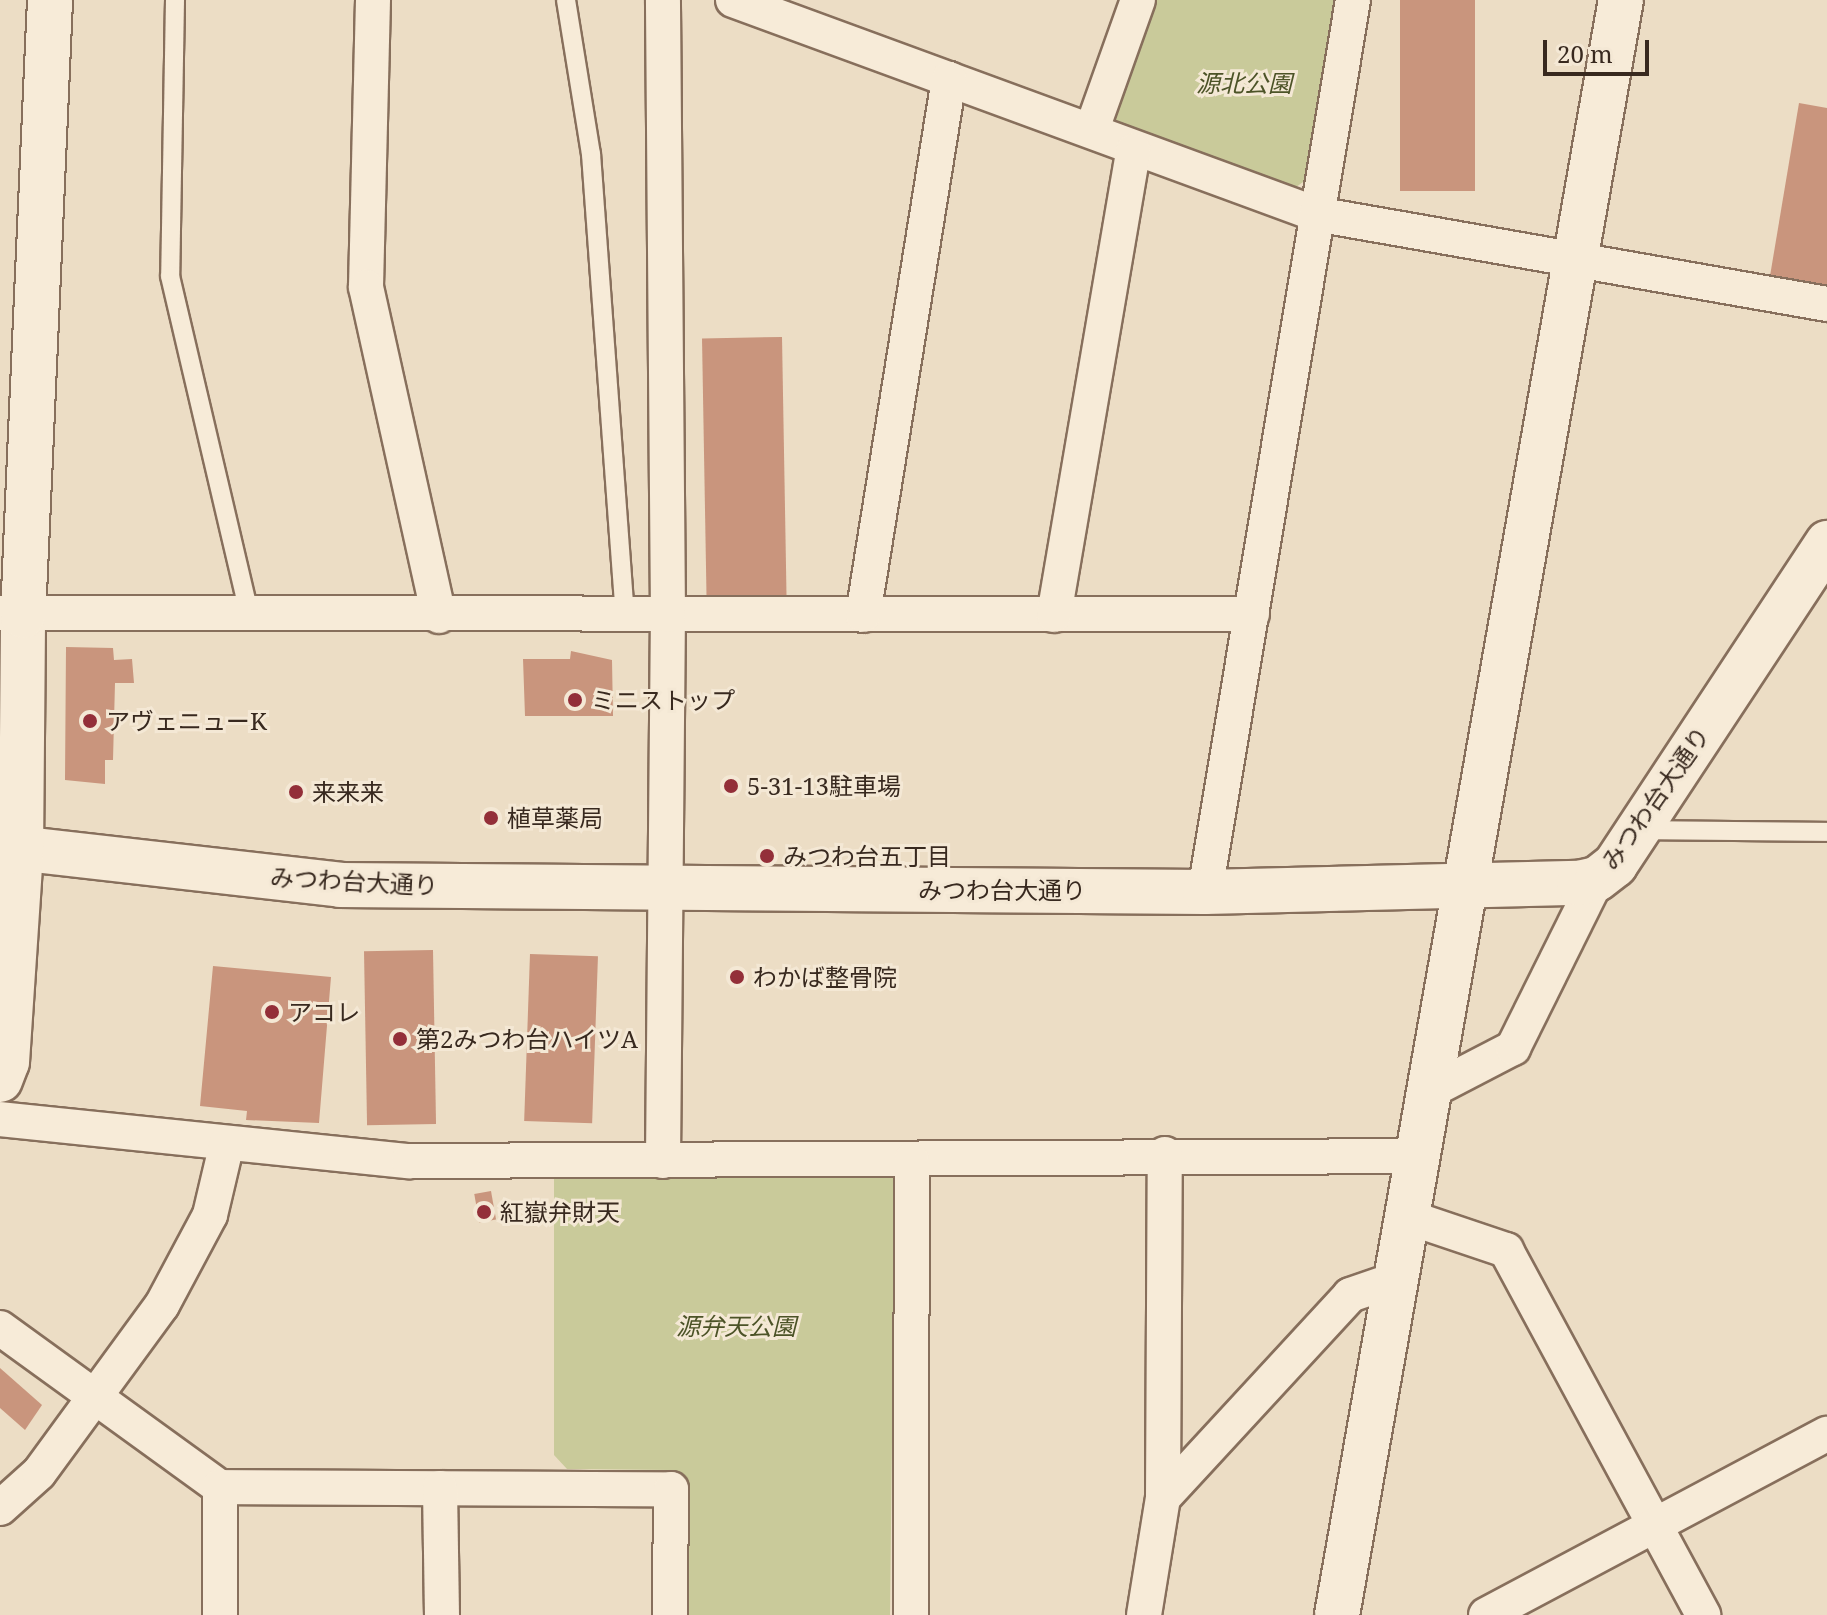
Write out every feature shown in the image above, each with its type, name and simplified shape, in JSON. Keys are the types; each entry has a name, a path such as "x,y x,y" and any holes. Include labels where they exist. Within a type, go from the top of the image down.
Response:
{"street":[{"path":"0,1080 11,849 11,615 50,0"},
{"path":"373,0 366,287 439,616"},
{"path":"663,0 668,615 663,1161"},
{"path":"733,0 1092,129 1133,151 1316,214 1827,304"},
{"path":"1092,129 1138,0"},
{"path":"1205,892 1353,0"},
{"path":"1337,1615 1415,1156 1470,885 1621,0"},
{"path":"863,615 949,79"},
{"path":"1054,615 1133,151"},
{"name":"みつわ台大通り","path":"11,849 340,885 1205,892 1597,879 1638,830 1827,543"},
{"path":"11,615 1252,614"},
{"path":"1428,1092 1513,1048 1597,879"},
{"path":"0,1119 409,1161 912,1160 1165,1154 1415,1156"},
{"path":"0,1508 39,1473 162,1305 210,1215 227,1143"},
{"path":"1144,1615 1163,1498 1165,1154"},
{"path":"911,1615 912,1160"},
{"path":"1405,1216 1506,1250 1703,1615"},
{"path":"1163,1498 1350,1295 1394,1280"},
{"path":"0,1328 220,1487 671,1489 670,1615"},
{"path":"1486,1615 1827,1434"},
{"path":"220,1487 220,1615"},
{"path":"440,1488 442,1615"}],"lane":[{"path":"175,0 170,276 250,616"},
{"path":"566,0 591,154 625,615"},
{"path":"1638,830 1827,832"}],"green space":[{"name":"源北公園","path":"1155,0 1345,0 1314,174 1292,190 1112,123"},
{"name":"源弁天公園","path":"881,1168 895,1180 890,1615 674,1615 672,1470 567,1469 554,1455 554,1169"}],"building":[{"path":"1400,0 1475,0 1475,191 1400,191"},
{"path":"1799,103 1827,108 1827,299 1768,288"},
{"path":"782,337 787,608 707,609 702,338"},
{"name":"アヴェニューK","path":"66,647 113,648 114,660 132,659 134,683 115,683 113,760 105,760 105,784 65,780"},
{"path":"571,651 612,660 613,716 525,716 523,659 570,659"},
{"name":"第2みつわ台ハイツA","path":"433,950 436,1124 367,1125 364,951"},
{"path":"530,954 598,956 592,1123 524,1121"},
{"path":"213,966 331,977 319,1123 246,1120 247,1111 200,1106"},
{"path":"491,1191 496,1220 479,1223 474,1194"},
{"path":"0,1368 42,1405 25,1430 0,1408"}],"place":[{"name":"ミニストップ","path":"575,700"},
{"name":"アヴェニューK","path":"90,721"},
{"name":"5-31-13駐車場","path":"731,786"},
{"name":"来来来","path":"296,792"},
{"name":"植草薬局","path":"491,818"},
{"name":"みつわ台五丁目","path":"767,856"},
{"name":"わかば整骨院","path":"737,977"},
{"name":"アコレ","path":"272,1012"},
{"name":"第2みつわ台ハイツA","path":"400,1039"},
{"name":"紅嶽弁財天","path":"484,1212"}]}
